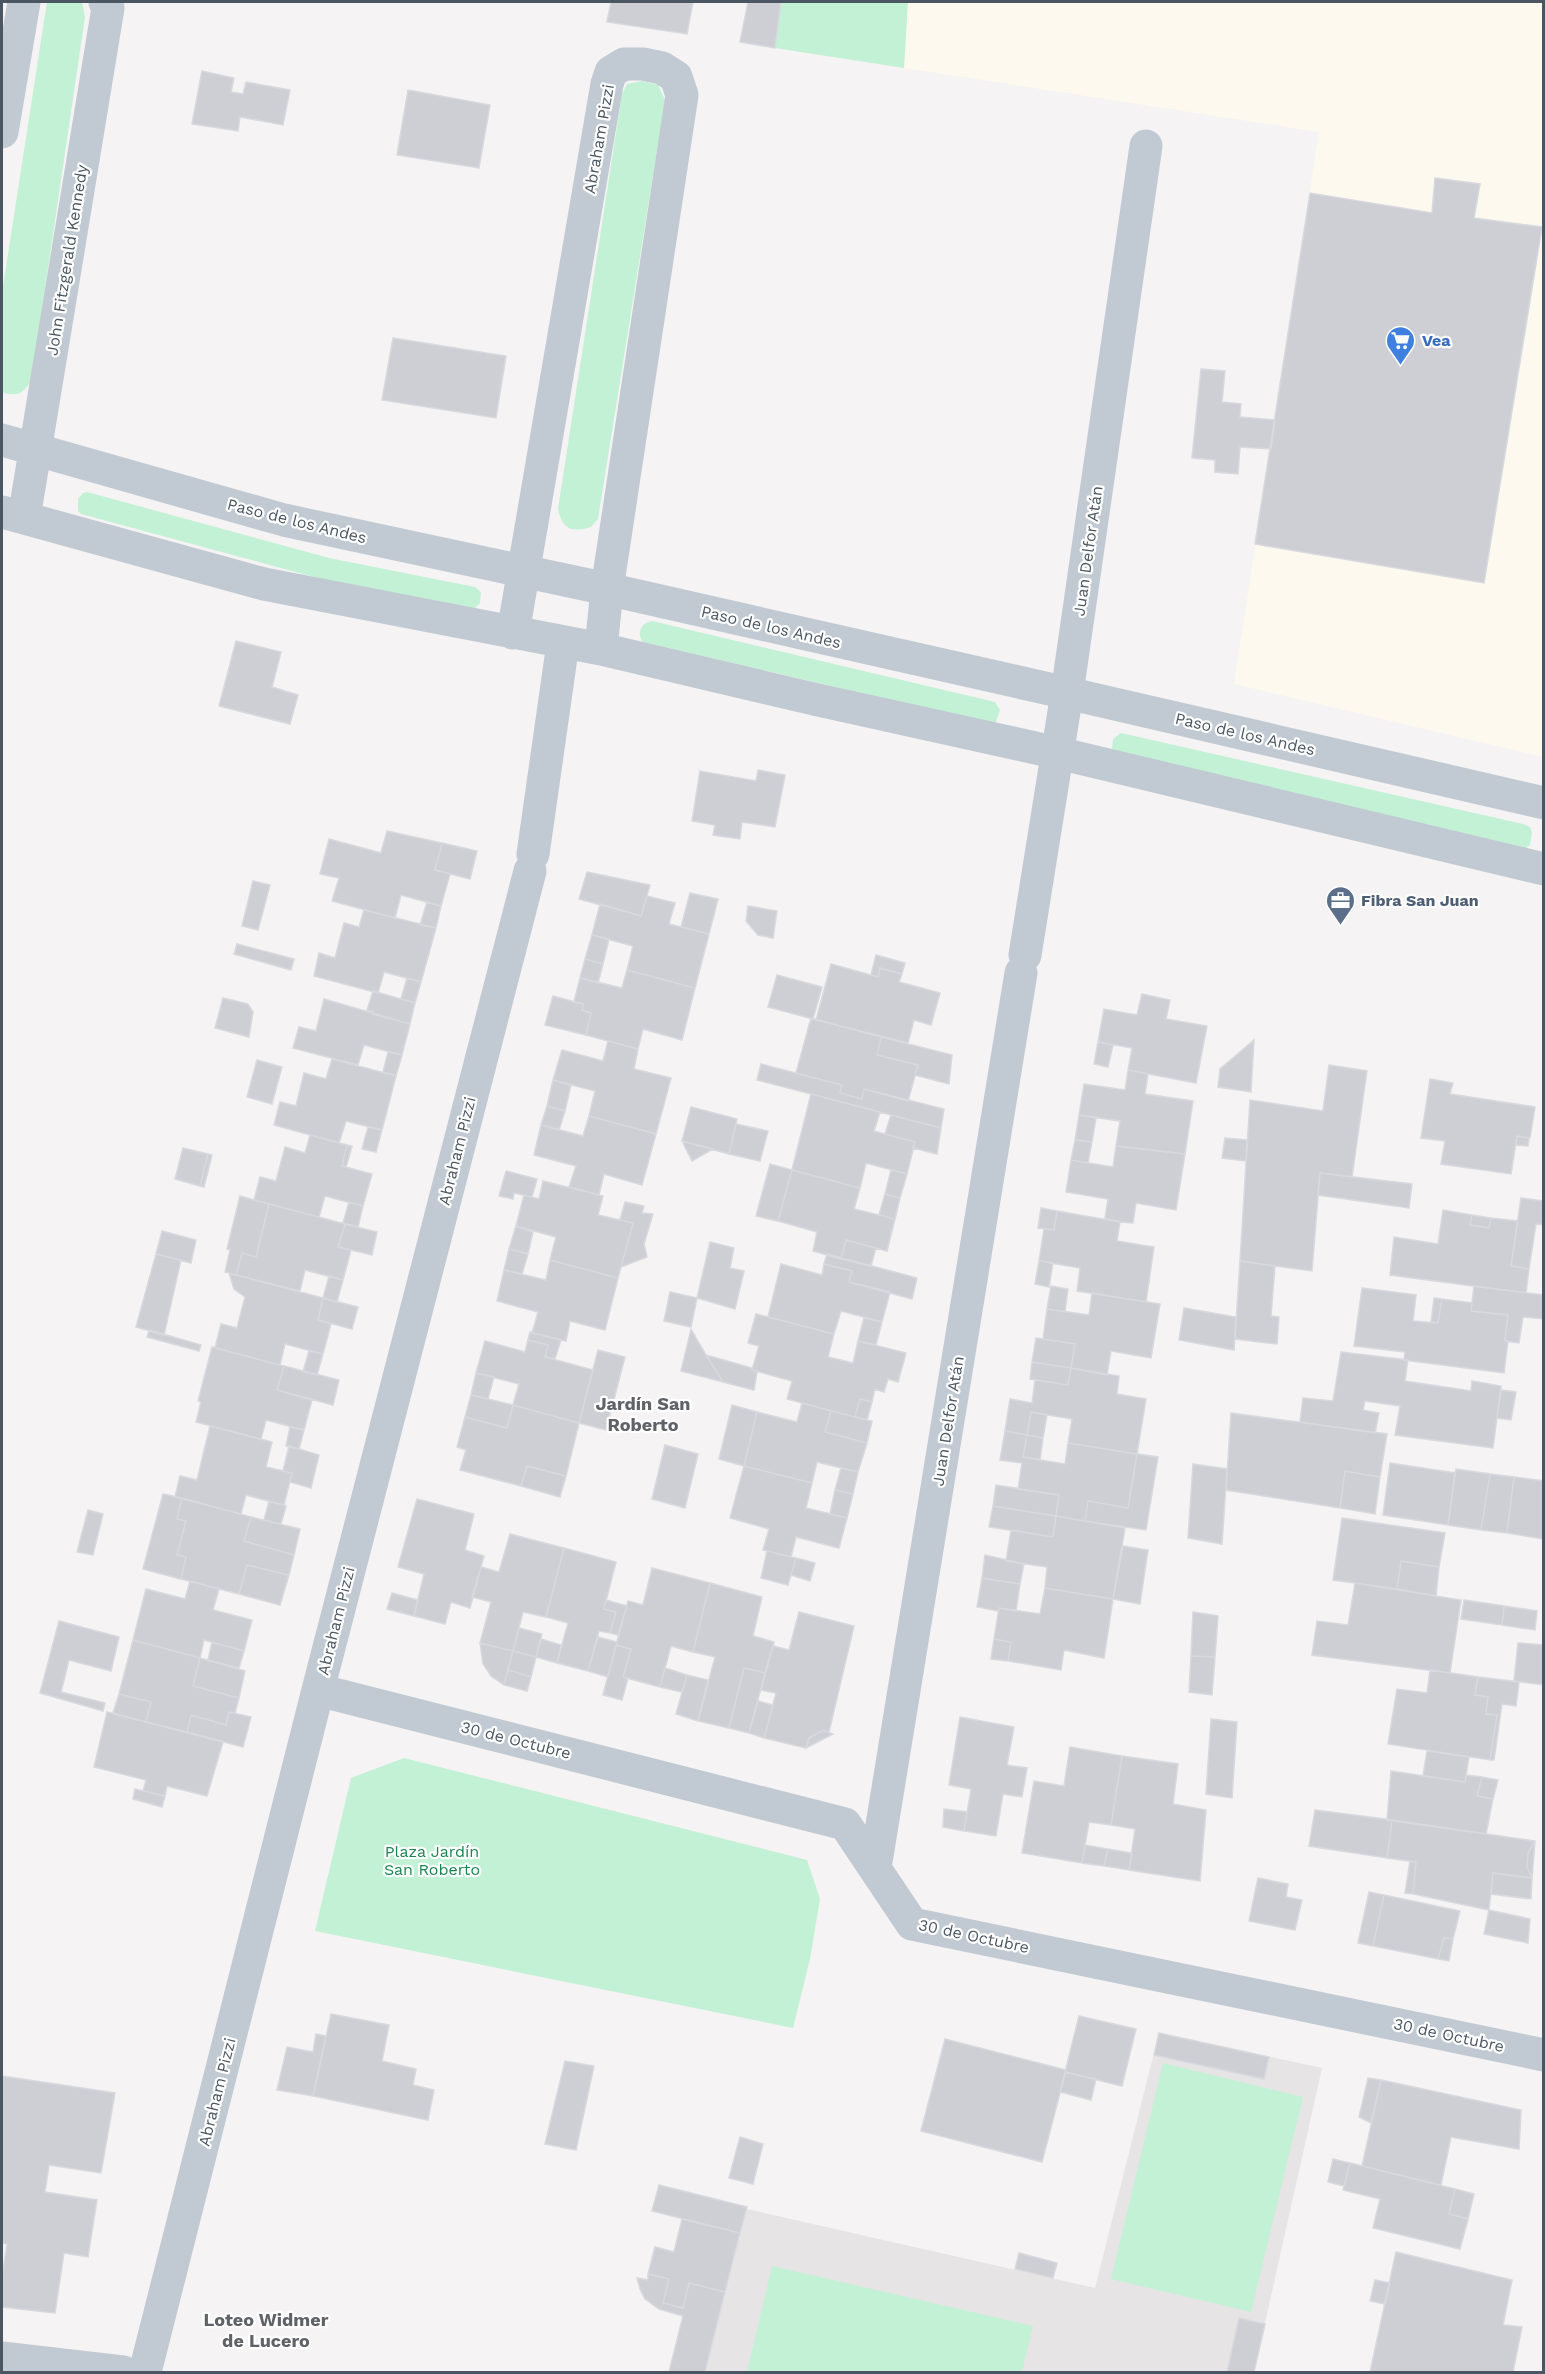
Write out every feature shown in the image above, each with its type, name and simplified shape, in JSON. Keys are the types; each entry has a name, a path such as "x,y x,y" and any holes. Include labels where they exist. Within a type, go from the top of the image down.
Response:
{"street":[{"path":"2,132 24,2"},
{"name":"John Fitzgerald Kennedy","path":"13,515 35,449 108,8 105,2"},
{"name":"Abraham Pizzi","path":"513,633 607,84 611,72 624,64 643,64 662,68 676,77 682,95 601,649"},
{"name":"Juan Delfor Atán","path":"875,1868 1058,753 1146,146"},
{"name":"Paso de los Andes","path":"2,440 284,520 1067,693 1544,803"},
{"path":"13,515 264,584 601,649 1058,753 1544,869"},
{"name":"Abraham Pizzi","path":"145,2373 531,862 563,643"},
{"name":"30 de Octubre","path":"318,1690 845,1824 912,1924 1544,2055"},
{"path":"2,2358 123,2373"}],"shaded area":[{"path":"908,2 1543,2 1543,757 1234,684 1319,132 904,68"},
{"path":"1159,2033 1322,2068 1254,2372 705,2372 747,2209 1095,2288"}],"green space":[{"path":"47,2 82,2 85,17 32,377 24,390 17,394 8,394 2,392 2,293"},
{"path":"781,2 908,2 904,68 775,48"},
{"path":"642,81 658,85 665,100 598,519 591,527 578,530 565,525 558,509 622,94 627,84"},
{"path":"87,492 329,558 475,587 481,592 480,603 474,609 333,582 81,514 78,511 78,499"},
{"path":"652,621 995,702 1000,710 996,722 989,723 643,642 640,635 642,626"},
{"path":"1121,733 1523,824 1530,827 1532,832 1530,845 1526,848 1112,750 1113,739"},
{"name":"Plaza Jardín San Roberto","path":"404,1758 807,1860 820,1899 810,1959 793,2028 315,1931 351,1778"},
{"path":"1163,2063 1303,2097 1251,2312 1111,2279"},
{"path":"772,2266 1033,2326 1022,2372 747,2372"}],"building":[{"path":"611,2 693,2 687,34 607,22"},
{"path":"748,2 781,2 775,48 740,42"},
{"path":"202,71 234,78 231,92 243,94 246,82 290,90 283,125 240,117 238,131 192,124"},
{"path":"408,90 490,105 479,168 397,155"},
{"name":"Vea","path":"1435,178 1480,184 1474,218 1542,227 1484,583 1255,544 1310,193 1432,213"},
{"path":"393,338 506,356 496,418 382,400"},
{"path":"1201,369 1225,371 1222,402 1241,404 1240,417 1275,420 1271,449 1240,447 1238,474 1215,472 1215,460 1192,458"},
{"path":"236,641 281,652 272,687 298,695 290,724 219,706"},
{"path":"758,770 785,775 775,827 742,822 740,839 713,835 715,825 692,821 700,771 756,781"},
{"path":"387,831 442,843 435,870 450,874 441,906 401,895 395,918 332,901 339,878 320,874 329,839 381,853"},
{"path":"442,843 477,851 470,879 435,870"},
{"path":"587,872 650,885 641,916 579,899"},
{"path":"253,881 270,885 258,930 242,926"},
{"path":"690,893 718,899 709,934 681,927"},
{"path":"647,896 675,903 669,924 709,934 695,988 627,970 633,946 592,935 600,904 641,916"},
{"path":"427,902 441,906 436,928 420,925"},
{"path":"748,906 777,911 773,938 758,935 746,921"},
{"path":"364,910 436,928 421,982 384,972 378,993 314,976 319,953 335,958 344,923 359,927"},
{"path":"592,935 609,939 603,964 585,959"},
{"path":"237,944 294,959 291,970 234,954"},
{"path":"876,955 905,963 902,974 880,968 878,977 871,975"},
{"path":"585,959 603,964 598,983 580,978"},
{"path":"831,964 878,977 880,968 902,974 899,982 940,993 931,1025 914,1020 908,1043 816,1020"},
{"path":"627,970 695,988 682,1040 643,1029 638,1049 586,1035 591,1013 582,1010 583,1004 574,1002 580,978 622,988"},
{"path":"777,975 822,987 813,1019 768,1007"},
{"path":"407,978 421,982 415,1003 401,999"},
{"path":"373,991 415,1003 410,1024 373,1014 374,1012 367,1010"},
{"path":"1142,994 1170,1000 1166,1019 1207,1026 1196,1083 1128,1070 1132,1048 1098,1042 1104,1009 1137,1015"},
{"path":"553,996 583,1004 582,1010 591,1013 586,1035 545,1025"},
{"path":"223,998 248,1004 253,1012 249,1037 215,1028"},
{"path":"324,999 410,1024 402,1055 364,1045 358,1065 293,1048 299,1027 316,1031"},
{"path":"811,1018 881,1037 877,1055 918,1065 908,1101 864,1089 862,1099 840,1093 842,1085 796,1073"},
{"path":"881,1037 952,1055 949,1084 915,1075 918,1065 877,1055"},
{"path":"1254,1040 1251,1092 1218,1087 1220,1069"},
{"path":"608,1041 638,1049 634,1069 671,1078 656,1134 589,1116 595,1091 553,1080 562,1050 603,1061"},
{"path":"1098,1042 1113,1045 1108,1067 1094,1064"},
{"path":"388,1052 402,1055 396,1076 383,1072"},
{"path":"332,1059 396,1076 382,1130 346,1121 339,1143 274,1125 280,1102 296,1106 304,1073 326,1079"},
{"path":"257,1060 282,1067 272,1104 247,1097"},
{"path":"761,1064 842,1085 840,1093 862,1099 864,1089 944,1109 941,1128 757,1080"},
{"path":"1329,1065 1367,1071 1352,1177 1320,1173 1312,1271 1240,1261 1250,1100 1323,1111"},
{"path":"1128,1070 1148,1074 1145,1094 1193,1101 1185,1154 1116,1146 1120,1121 1079,1115 1084,1084 1125,1090"},
{"path":"1430,1079 1453,1083 1450,1094 1535,1107 1530,1138 1517,1136 1511,1174 1441,1164 1445,1141 1421,1138"},
{"path":"553,1080 571,1085 565,1111 547,1106"},
{"path":"811,1094 880,1112 874,1131 915,1142 907,1174 866,1163 860,1188 792,1170"},
{"path":"547,1106 565,1111 559,1130 541,1125"},
{"path":"691,1107 737,1119 729,1154 682,1141"},
{"path":"891,1115 941,1128 937,1154 913,1148 915,1142 885,1134"},
{"path":"1079,1115 1096,1118 1092,1142 1075,1140"},
{"path":"589,1116 656,1134 642,1185 604,1174 599,1195 569,1187 576,1166 534,1155 541,1125 583,1136"},
{"path":"736,1124 768,1131 760,1161 729,1154"},
{"path":"368,1127 382,1130 376,1152 362,1149"},
{"path":"310,1135 347,1145 342,1166 372,1174 363,1206 325,1196 319,1217 254,1200 260,1177 276,1181 285,1147 305,1153"},
{"path":"1517,1136 1529,1138 1528,1146 1516,1145"},
{"path":"1225,1138 1247,1140 1246,1161 1222,1158"},
{"path":"1075,1140 1092,1142 1088,1163 1071,1160"},
{"path":"682,1141 713,1149 692,1161"},
{"path":"347,1145 352,1146 346,1167 342,1166"},
{"path":"1116,1146 1185,1154 1176,1210 1136,1203 1133,1223 1120,1222 1105,1218 1108,1199 1066,1192 1071,1160 1113,1167"},
{"path":"183,1148 208,1154 200,1186 175,1179"},
{"path":"208,1154 212,1155 204,1187 200,1186"},
{"path":"770,1164 792,1170 778,1221 756,1216"},
{"path":"792,1170 860,1188 854,1209 895,1219 887,1251 846,1240 841,1259 813,1251 817,1232 778,1221"},
{"path":"891,1170 907,1174 900,1198 885,1194"},
{"path":"506,1171 537,1179 532,1197 514,1193 513,1199 499,1196"},
{"path":"1320,1173 1412,1184 1409,1208 1318,1195"},
{"path":"543,1181 603,1196 598,1215 633,1223 618,1278 550,1260 556,1237 516,1226 524,1195 539,1199"},
{"path":"885,1194 900,1198 895,1219 879,1215"},
{"path":"240,1196 269,1204 256,1257 242,1253 236,1275 225,1272 230,1250 227,1249"},
{"path":"1521,1198 1544,1201 1544,1225 1536,1224 1529,1269 1511,1266"},
{"path":"349,1202 363,1206 358,1227 343,1223"},
{"path":"625,1202 644,1206 642,1213 653,1214 644,1244 647,1257 621,1267 633,1223 620,1220"},
{"path":"269,1204 345,1224 338,1247 351,1250 343,1280 305,1270 300,1291 236,1275 242,1253 256,1257"},
{"path":"1041,1208 1057,1211 1054,1230 1038,1228"},
{"path":"1443,1210 1472,1215 1470,1225 1489,1228 1491,1218 1518,1221 1511,1266 1529,1269 1526,1293 1390,1275 1394,1237 1438,1244"},
{"path":"1057,1211 1120,1222 1117,1241 1154,1247 1146,1302 1077,1291 1080,1268 1039,1261 1044,1229 1054,1230"},
{"path":"1472,1215 1491,1218 1489,1228 1470,1225"},
{"path":"345,1224 377,1232 372,1255 338,1247"},
{"path":"516,1226 533,1232 528,1254 509,1249"},
{"path":"162,1231 196,1240 191,1263 156,1254"},
{"path":"846,1240 876,1248 871,1266 841,1259"},
{"path":"710,1242 734,1248 730,1268 744,1271 735,1309 697,1298"},
{"path":"509,1249 528,1254 522,1274 504,1270"},
{"path":"156,1254 181,1260 164,1335 136,1327"},
{"path":"827,1254 917,1278 912,1299 849,1282 852,1271 824,1264"},
{"path":"550,1260 618,1278 605,1330 570,1321 566,1341 532,1333 538,1312 497,1301 504,1270 546,1280"},
{"path":"1039,1261 1053,1263 1049,1287 1035,1284"},
{"path":"1240,1261 1275,1266 1271,1316 1279,1317 1277,1344 1235,1339"},
{"path":"781,1264 822,1275 824,1264 852,1271 849,1282 890,1292 882,1322 841,1311 834,1334 768,1317"},
{"path":"229,1273 323,1298 318,1320 331,1324 323,1354 285,1344 280,1365 215,1348 221,1324 237,1328 245,1297 234,1289"},
{"path":"329,1276 343,1280 337,1302 323,1298"},
{"path":"1051,1286 1068,1289 1065,1312 1047,1309"},
{"path":"1474,1286 1544,1295 1544,1319 1523,1317 1519,1343 1505,1341 1508,1315 1471,1311"},
{"path":"1362,1288 1416,1295 1413,1321 1438,1323 1442,1299 1472,1303 1471,1311 1508,1315 1504,1373 1404,1360 1405,1352 1354,1346"},
{"path":"670,1292 697,1298 691,1327 664,1321"},
{"path":"1092,1293 1160,1304 1151,1358 1111,1351 1107,1375 1071,1368 1075,1344 1043,1339 1047,1309 1089,1315"},
{"path":"323,1298 358,1307 352,1329 318,1320"},
{"path":"1434,1298 1442,1299 1438,1323 1431,1322"},
{"path":"1184,1308 1236,1317 1234,1350 1179,1340"},
{"path":"756,1314 834,1334 828,1357 853,1363 858,1341 906,1353 898,1382 888,1379 884,1392 875,1389 872,1402 860,1399 855,1417 787,1399 792,1381 752,1370 759,1346 748,1343"},
{"path":"864,1318 882,1322 876,1345 858,1341"},
{"path":"691,1329 706,1355 723,1382 681,1371"},
{"path":"149,1330 201,1345 199,1351 147,1337"},
{"path":"530,1332 561,1340 555,1359 545,1357 548,1345 528,1340"},
{"path":"1036,1338 1075,1344 1071,1368 1032,1362"},
{"path":"528,1340 548,1345 545,1357 593,1370 579,1423 513,1405 519,1384 476,1373 485,1341 525,1352"},
{"path":"212,1347 284,1366 277,1390 312,1400 304,1430 266,1420 261,1439 196,1422 201,1402 198,1401"},
{"path":"598,1350 625,1357 606,1430 579,1423"},
{"path":"309,1351 323,1354 317,1375 303,1372"},
{"path":"1341,1352 1408,1360 1405,1381 1471,1391 1472,1381 1501,1386 1493,1448 1395,1435 1400,1406 1365,1401 1363,1410 1379,1413 1375,1433 1300,1422 1303,1398 1333,1401"},
{"path":"706,1355 752,1368 757,1372 754,1390 723,1382"},
{"path":"1032,1362 1071,1368 1068,1385 1030,1379"},
{"path":"284,1366 339,1380 333,1405 277,1390"},
{"path":"1071,1368 1119,1376 1117,1394 1146,1399 1137,1454 1068,1443 1072,1419 1031,1412 1027,1435 1005,1431 1010,1399 1032,1403 1035,1380 1068,1385"},
{"path":"476,1373 494,1377 488,1399 471,1395"},
{"path":"1501,1390 1516,1392 1511,1420 1497,1418"},
{"path":"471,1395 513,1405 507,1428 465,1417"},
{"path":"860,1399 872,1402 867,1420 855,1417"},
{"path":"802,1403 831,1411 825,1432 867,1443 858,1472 817,1462 812,1483 744,1466 757,1412 797,1422"},
{"path":"513,1405 579,1423 566,1476 527,1466 521,1486 460,1470 466,1450 457,1447 465,1417 507,1428"},
{"path":"732,1405 757,1412 744,1466 719,1459"},
{"path":"831,1411 872,1421 867,1443 825,1432"},
{"path":"1031,1412 1047,1415 1043,1438 1027,1435"},
{"path":"1231,1413 1387,1434 1380,1477 1345,1471 1340,1508 1226,1490"},
{"path":"210,1426 272,1442 266,1467 292,1473 284,1505 246,1495 241,1514 175,1497 180,1476 197,1480"},
{"path":"290,1427 304,1430 299,1449 286,1446"},
{"path":"1005,1431 1027,1435 1023,1457 1065,1464 1068,1443 1137,1454 1128,1508 1088,1501 1085,1521 1056,1516 1059,1495 1018,1489 1022,1463 1000,1460"},
{"path":"1027,1435 1043,1438 1040,1460 1023,1457"},
{"path":"665,1445 698,1454 685,1508 652,1499"},
{"path":"289,1446 319,1455 311,1488 290,1482 292,1473 283,1471"},
{"path":"1137,1454 1158,1457 1146,1530 1085,1521 1088,1501 1128,1508"},
{"path":"1390,1463 1455,1473 1448,1525 1383,1515"},
{"path":"1193,1464 1227,1469 1222,1544 1188,1538"},
{"path":"527,1466 566,1476 560,1497 521,1486"},
{"path":"744,1466 812,1483 806,1508 847,1518 839,1548 796,1537 791,1557 763,1550 769,1529 730,1518"},
{"path":"841,1468 858,1472 853,1494 835,1490"},
{"path":"1456,1469 1490,1474 1481,1530 1448,1525"},
{"path":"1345,1471 1380,1477 1375,1514 1340,1508"},
{"path":"1490,1474 1514,1477 1507,1533 1481,1530"},
{"path":"1514,1477 1544,1481 1544,1539 1507,1533"},
{"path":"996,1485 1059,1495 1056,1516 993,1506"},
{"path":"835,1490 853,1494 847,1518 830,1514"},
{"path":"163,1494 182,1498 177,1519 186,1521 177,1555 186,1557 181,1579 143,1569"},
{"path":"182,1498 251,1517 244,1541 294,1555 289,1575 247,1565 239,1594 181,1579 186,1557 177,1555 186,1521 177,1519"},
{"path":"417,1499 474,1514 465,1550 484,1556 470,1608 451,1602 445,1624 414,1616 424,1574 398,1567"},
{"path":"269,1501 286,1506 281,1524 264,1520"},
{"path":"993,1506 1056,1516 1053,1537 989,1527"},
{"path":"88,1510 103,1514 93,1555 77,1552"},
{"path":"1056,1516 1125,1528 1113,1599 1045,1588 1047,1567 1006,1561 1011,1530 1053,1537"},
{"path":"251,1517 300,1529 294,1555 244,1541"},
{"path":"1342,1518 1445,1533 1439,1567 1401,1561 1397,1589 1333,1580"},
{"path":"510,1534 564,1548 546,1617 523,1612 513,1651 480,1643 491,1602 472,1597 481,1567 499,1572"},
{"path":"1123,1546 1148,1550 1140,1604 1113,1599"},
{"path":"564,1548 616,1562 604,1609 616,1612 610,1633 599,1631 588,1671 557,1663 568,1623 546,1617"},
{"path":"767,1551 796,1558 788,1585 761,1578"},
{"path":"985,1555 1024,1564 1020,1584 982,1578"},
{"path":"796,1558 815,1563 810,1581 791,1575"},
{"path":"1401,1561 1439,1567 1436,1596 1397,1589"},
{"path":"247,1565 289,1575 280,1605 239,1594"},
{"path":"652,1568 710,1583 693,1652 671,1646 660,1687 623,1677 631,1649 616,1645 628,1601 643,1605"},
{"path":"982,1578 1020,1584 1016,1611 977,1607"},
{"path":"190,1581 219,1589 213,1610 252,1620 244,1651 204,1640 200,1658 133,1640 146,1589 185,1599"},
{"path":"710,1583 762,1597 753,1636 774,1642 765,1673 744,1668 729,1728 698,1721 715,1657 693,1652"},
{"path":"1355,1583 1461,1600 1450,1673 1312,1655 1317,1621 1348,1625"},
{"path":"1045,1588 1113,1599 1104,1658 1064,1650 1061,1670 1008,1661 1011,1642 994,1639 999,1608 1040,1614"},
{"path":"392,1593 418,1600 414,1616 387,1609"},
{"path":"606,1600 627,1606 618,1635 610,1633 616,1612 604,1609"},
{"path":"1464,1600 1504,1606 1502,1625 1461,1619"},
{"path":"1504,1606 1537,1611 1535,1630 1502,1625"},
{"path":"799,1612 854,1626 829,1732 823,1730 809,1738 806,1748 764,1738 776,1693 761,1690 773,1646 789,1650"},
{"path":"1193,1612 1218,1616 1215,1657 1191,1656"},
{"path":"59,1621 119,1637 111,1671 69,1660 61,1692 105,1703 103,1711 40,1693"},
{"path":"519,1628 542,1634 536,1657 513,1651"},
{"path":"598,1637 617,1642 608,1677 588,1671"},
{"path":"541,1639 561,1645 557,1663 536,1657"},
{"path":"994,1639 1011,1642 1008,1661 991,1659"},
{"path":"133,1640 200,1658 193,1686 239,1698 235,1713 229,1712 226,1725 191,1715 187,1732 146,1722 151,1702 119,1694"},
{"path":"212,1642 244,1651 239,1668 208,1660"},
{"path":"480,1643 513,1651 504,1685 491,1676 483,1664"},
{"path":"1518,1643 1544,1645 1544,1685 1514,1681"},
{"path":"616,1645 631,1649 623,1677 628,1678 622,1700 603,1695"},
{"path":"513,1651 536,1657 531,1677 508,1670"},
{"path":"1191,1656 1215,1657 1212,1695 1189,1692"},
{"path":"200,1658 245,1671 239,1698 193,1686"},
{"path":"665,1668 687,1675 682,1692 660,1687"},
{"path":"744,1668 765,1673 749,1733 729,1728"},
{"path":"508,1670 531,1677 527,1691 504,1685"},
{"path":"1430,1670 1478,1677 1475,1695 1488,1697 1486,1714 1497,1715 1490,1760 1388,1744 1397,1689 1427,1693"},
{"path":"687,1675 708,1680 698,1721 676,1714"},
{"path":"1478,1677 1519,1682 1516,1706 1502,1704 1494,1760 1490,1760 1497,1715 1486,1714 1488,1697 1475,1695"},
{"path":"119,1694 151,1702 146,1722 113,1713"},
{"path":"758,1701 773,1705 764,1738 749,1733"},
{"path":"107,1712 223,1742 207,1796 167,1786 165,1796 143,1791 146,1780 94,1767"},
{"path":"229,1712 251,1717 243,1747 187,1732 191,1715 226,1725"},
{"path":"960,1717 1014,1727 1007,1765 1027,1768 1022,1797 1003,1794 996,1836 964,1831 971,1789 949,1785"},
{"path":"1211,1719 1237,1722 1232,1798 1206,1794"},
{"path":"823,1730 833,1734 806,1748 809,1738"},
{"path":"1070,1747 1122,1756 1111,1825 1089,1822 1082,1863 1022,1853 1034,1781 1064,1786"},
{"path":"1427,1751 1469,1757 1465,1782 1423,1776"},
{"path":"1122,1756 1178,1764 1173,1804 1206,1810 1200,1881 1129,1870 1135,1829 1111,1825"},
{"path":"1391,1771 1465,1782 1466,1775 1482,1777 1477,1796 1493,1799 1486,1834 1387,1820"},
{"path":"1482,1777 1498,1780 1493,1799 1477,1796"},
{"path":"135,1789 165,1796 162,1807 133,1799"},
{"path":"944,1809 967,1812 964,1831 943,1827"},
{"path":"1315,1810 1392,1820 1387,1858 1309,1846"},
{"path":"1392,1820 1535,1841 1528,1853 1527,1867 1532,1878 1493,1873 1489,1910 1413,1894 1416,1862 1387,1858"},
{"path":"1535,1841 1532,1878 1527,1867 1528,1853"},
{"path":"1085,1845 1108,1849 1104,1866 1082,1863"},
{"path":"1108,1849 1132,1853 1129,1870 1104,1866"},
{"path":"1410,1861 1416,1862 1413,1894 1405,1893"},
{"path":"1493,1873 1532,1878 1531,1899 1491,1894"},
{"path":"1258,1878 1288,1884 1286,1897 1302,1900 1295,1930 1249,1921"},
{"path":"1369,1892 1384,1895 1373,1946 1358,1943"},
{"path":"1384,1895 1460,1911 1453,1939 1444,1938 1438,1959 1373,1946"},
{"path":"1489,1910 1530,1919 1528,1943 1484,1934"},
{"path":"1444,1938 1453,1939 1449,1961 1438,1959"},
{"path":"331,2014 389,2025 382,2061 416,2069 413,2085 434,2090 428,2120 313,2096"},
{"path":"1079,2016 1136,2029 1122,2086 1065,2072"},
{"path":"1159,2033 1269,2057 1264,2079 1154,2055"},
{"path":"316,2034 326,2036 313,2096 277,2090 287,2047 313,2052"},
{"path":"945,2039 1066,2070 1042,2162 921,2131"},
{"path":"565,2061 594,2066 576,2150 545,2144"},
{"path":"1065,2072 1096,2079 1091,2100 1060,2092"},
{"path":"2,2076 115,2093 101,2173 49,2165 45,2192 97,2200 88,2257 64,2253 55,2313 2,2307 2,2277 7,2244 2,2243"},
{"path":"1368,2078 1381,2080 1371,2123 1359,2117"},
{"path":"1381,2080 1521,2110 1519,2149 1451,2137 1441,2185 1362,2166"},
{"path":"740,2137 763,2144 753,2184 729,2178"},
{"path":"1333,2159 1350,2163 1344,2186 1328,2182"},
{"path":"1350,2163 1455,2189 1449,2214 1468,2219 1460,2249 1373,2228 1380,2199 1343,2190"},
{"path":"659,2185 747,2207 740,2233 652,2211"},
{"path":"1455,2189 1474,2194 1468,2219 1449,2214"},
{"path":"682,2219 740,2233 725,2292 689,2283 683,2308 663,2303 669,2279 648,2274 655,2247 674,2252"},
{"path":"1396,2252 1512,2280 1503,2325 1522,2327 1513,2372 1370,2372"},
{"path":"1019,2253 1057,2263 1053,2278 1015,2269"},
{"path":"648,2274 669,2279 663,2303 683,2308 689,2283 725,2292 705,2372 669,2372 683,2316 659,2309 645,2299 637,2278 648,2280"},
{"path":"1375,2280 1390,2283 1385,2304 1370,2301"},
{"path":"1239,2318 1265,2324 1254,2372 1227,2372"}],"place":[{"name":"Vea","path":"1401,366"},
{"name":"Fibra San Juan","path":"1340,926"}],"district":[{"name":"Jardín San Roberto","path":"643,1413"},
{"name":"Loteo Widmer de Lucero","path":"266,2329"}]}
